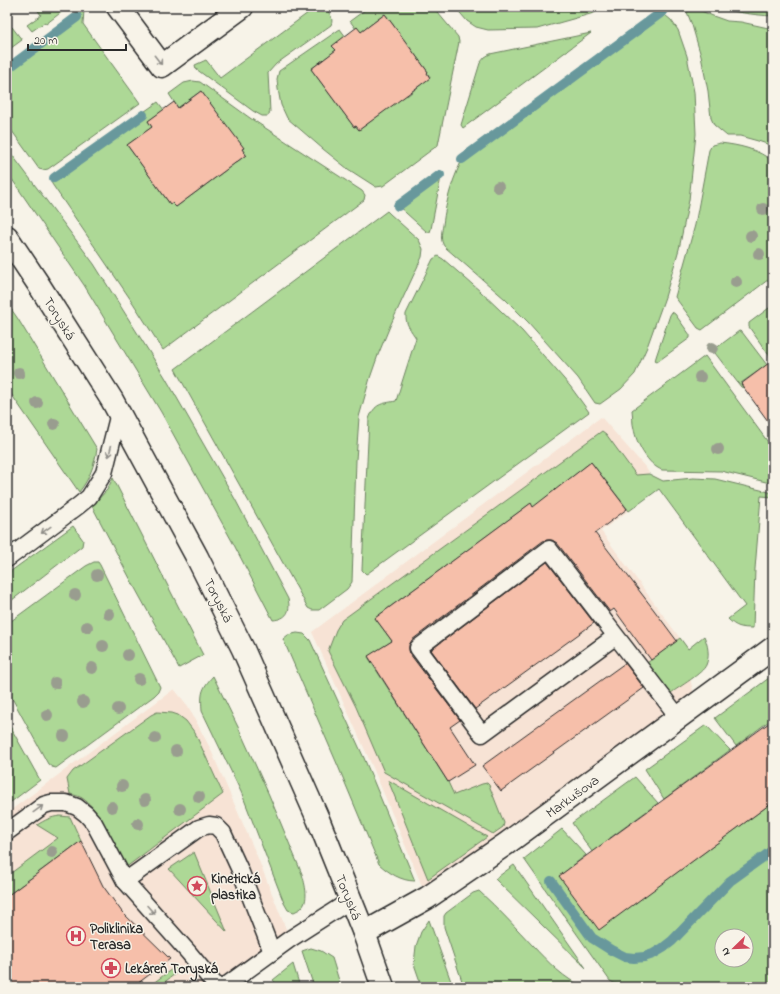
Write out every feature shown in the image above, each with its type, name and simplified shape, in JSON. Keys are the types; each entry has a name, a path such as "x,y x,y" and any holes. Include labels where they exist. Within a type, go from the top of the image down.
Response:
{"street":[{"path":"118,7 162,66 242,7"},
{"name":"Toryská","path":"7,238 38,282 112,400 197,557 243,648 312,805 364,933 383,987"},
{"name":"Markušova","path":"364,933 427,898 501,848 773,648"}],"lane":[{"path":"7,558 89,497 104,473 119,414"},
{"path":"616,636 482,734 418,648 549,549 616,636 679,718"},
{"path":"7,832 44,805 60,803 77,807 94,823 125,881 217,987"},
{"path":"125,881 199,828 209,825 216,826 223,833 240,870 272,952"},
{"path":"224,987 290,939 351,900"}],"shaded area":[{"path":"601,417 646,468 658,489 601,531 688,649 691,683 697,704 427,898 374,770 312,632"},
{"path":"174,689 188,706 210,748 257,856 290,939 224,987 7,987 7,813"}],"green space":[{"path":"40,7 68,7 46,24 45,22 32,31 27,25 41,15 37,9"},
{"path":"316,7 325,7 331,18 331,25 276,64 268,73 270,112 268,116 262,116 253,111 196,69 195,65 206,60 220,78"},
{"path":"369,7 433,7 458,37 459,42 438,145 383,186 376,187 348,169 287,118 281,105 277,79 279,71 340,29 346,37 333,46 336,50 311,69 354,127 356,126 359,130 383,112 402,91 407,96 430,77 427,73 428,72 385,14 361,32 356,29 350,21"},
{"path":"455,7 603,7 594,13 537,29 488,30 476,27 467,21"},
{"path":"685,7 692,7 727,21 741,22 773,29 773,146 740,136 727,136 714,125 711,118 708,91 701,56"},
{"path":"715,7 773,7 773,16 744,13"},
{"path":"84,10 83,24 140,103 48,169 39,169 7,124 7,66"},
{"path":"660,11 671,20 678,30 687,56 694,92 696,134 689,200 679,249 665,297 647,347 635,374 621,389 600,404 595,403 578,378 528,322 505,299 445,247 442,239 442,232 446,207 451,189 465,154"},
{"path":"12,27 22,40 7,51 7,31"},
{"path":"591,33 463,128 461,125 480,63 485,57 490,54"},
{"path":"193,81 200,82 250,118 362,191 365,195 364,200 163,350 51,181 52,176 158,102 164,110 148,121 152,127 127,145 170,204 172,203 176,207 246,155 242,149 243,148 201,91 178,108 169,94 184,83"},
{"path":"720,143 741,146 755,151 773,162 773,276 702,330 698,328 675,297 695,225 709,150 712,145"},
{"path":"7,148 94,264 165,377 235,499 288,599 288,611 282,618 273,620 232,541 161,412 84,285 7,172"},
{"path":"439,173 441,177 431,229 430,232 427,232 396,204"},
{"path":"387,211 419,240 423,249 422,257 378,355 359,417 352,582 347,589 319,610 312,610 308,608 175,369"},
{"path":"438,256 480,291 522,331 570,386 589,412 366,574 362,570 369,419 376,407 379,405 396,401 416,338 407,324 406,314 433,259"},
{"path":"7,303 97,449 91,472 79,492 7,388"},
{"path":"773,305 773,361 749,327 749,323"},
{"path":"672,312 690,335 690,338 657,362 655,361 656,357"},
{"path":"739,331 742,332 767,365 741,383 744,388 741,387 715,353 715,349"},
{"path":"705,356 773,449 773,483 721,471 662,470 648,459 640,447 633,427 632,410"},
{"path":"602,431 606,434 636,475 649,474 663,481 693,478 715,479 773,493 773,497 761,496 755,569 753,628 739,626 728,619 745,606 659,489 629,511 591,462 567,481 549,529 530,504 375,618 392,641 368,657 448,782 454,795 482,784 487,783 489,785 504,823 503,827 493,834 384,772 356,707 328,651 336,630 342,620"},
{"path":"113,478 203,655 179,668 92,506 107,490"},
{"path":"73,526 83,540 82,546 7,604 7,574"},
{"path":"94,562 98,562 100,565 160,687 154,696 56,768 48,764 7,689 7,624 86,566"},
{"path":"297,633 304,634 310,640 364,758 415,881 405,880 396,876 379,864 283,639 288,635"},
{"path":"704,636 708,650 706,665 696,676 671,693 647,663 680,638 688,649"},
{"path":"773,675 773,718 736,746 715,718"},
{"path":"213,676 269,795 302,874 306,893 305,902 300,909 294,912 288,910 284,903 242,794 202,711 204,688"},
{"path":"157,712 172,713 178,715 186,721 195,733 223,794 125,868 101,820 89,804 81,797 70,794 67,779 73,771"},
{"path":"7,721 40,780 7,805"},
{"path":"706,725 730,750 664,799 645,769"},
{"path":"635,777 658,803 610,838 613,843 595,856 572,823"},
{"path":"388,780 487,837 428,879"},
{"path":"773,802 773,987 622,987 610,981 524,859 562,829 586,855 561,875 672,876"},
{"path":"60,816 70,817 81,841 7,896 7,876 58,838 37,825 48,819"},
{"path":"194,852 227,932 169,869"},
{"path":"514,865 586,968 495,879"},
{"path":"479,891 550,964 570,980 584,987 464,987 444,927 444,916 473,893"},
{"path":"429,920 453,987 422,987 414,964 416,946 421,932"},
{"path":"311,948 321,951 332,958 341,987 314,987 302,951"},
{"path":"293,964 300,987 279,987 273,980"},
{"path":"176,966 179,971 158,987 148,987"}],"building":[{"path":"385,14 428,72 427,73 430,78 359,130 356,126 354,127 311,69 336,50 332,46 357,27 361,32"},
{"path":"201,91 244,148 242,149 246,155 176,207 172,203 170,204 127,145 152,127 148,121 174,102 178,108"},
{"path":"773,360 773,428 741,384"},
{"path":"591,462 627,509 595,533 677,641 651,660 614,609 610,612 557,543 552,540 543,541 412,640 409,645 410,654 460,720 450,727 475,765 448,782 368,656 392,641 375,618 531,503 533,507"},
{"path":"547,562 594,623 475,709 431,650"},
{"path":"625,663 644,688 501,791 482,766"},
{"path":"773,720 773,802 599,930 559,876"},
{"name":"Poliklinika Terasa","path":"81,841 103,886 122,912 170,959 133,987 7,987 7,896"}],"waterway":[{"path":"462,159 662,12"},
{"path":"7,69 77,17"},
{"path":"54,178 143,115"},
{"path":"398,206 440,175"},
{"path":"551,881 592,938 625,957 644,957 653,954 672,941 730,881 773,850"}],"place":[{"name":"Kinetická plastika","path":"197,886"},
{"name":"Poliklinika Terasa","path":"76,936"},
{"name":"Lekáreň Toryská","path":"111,968"}]}
